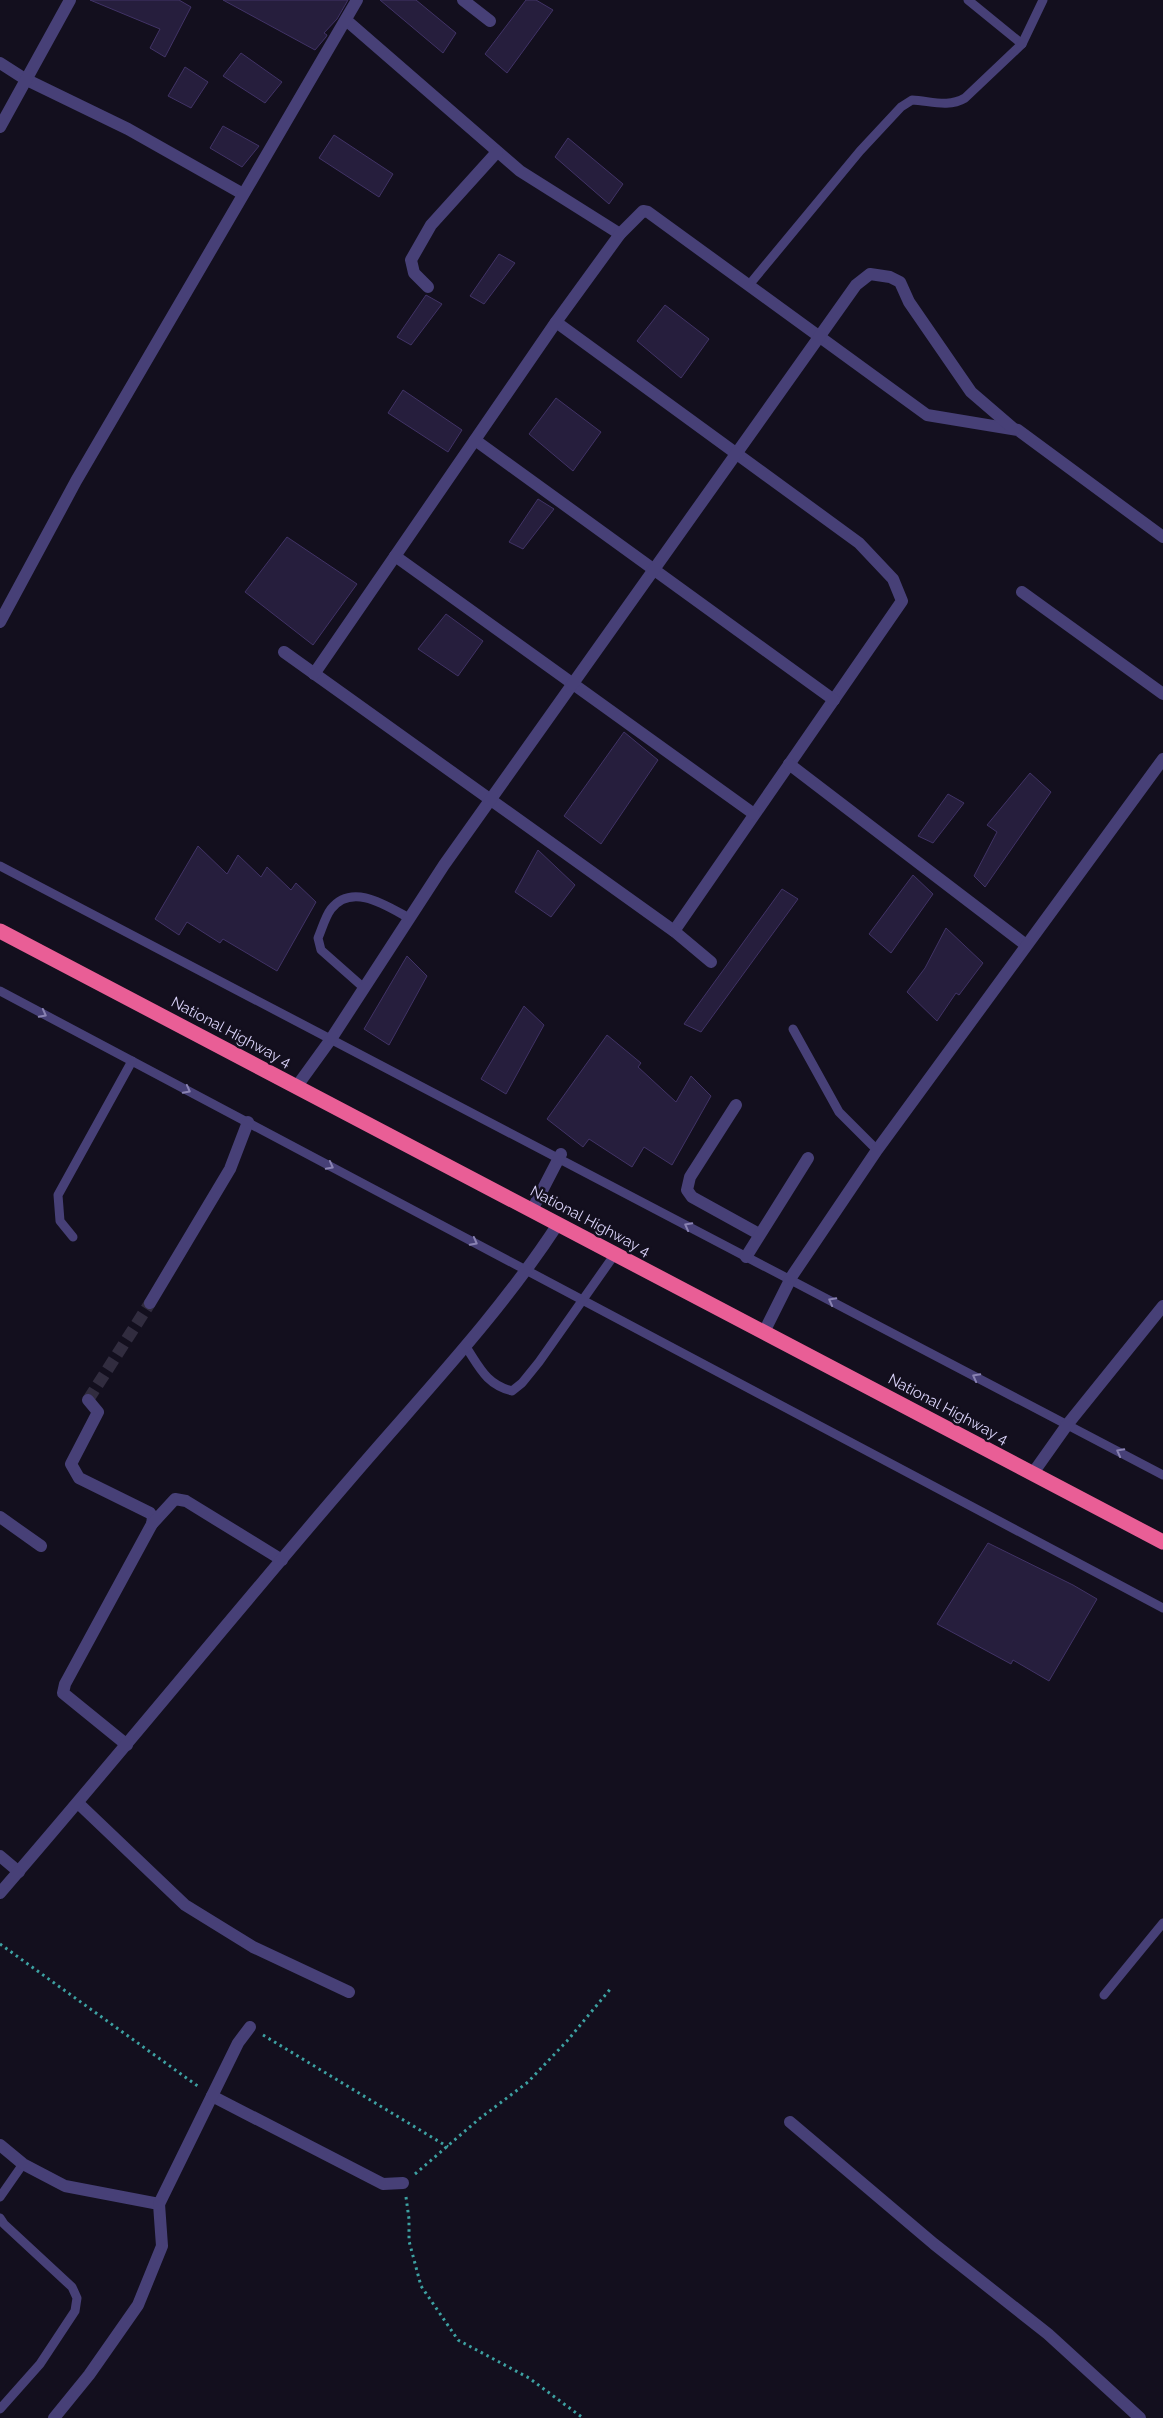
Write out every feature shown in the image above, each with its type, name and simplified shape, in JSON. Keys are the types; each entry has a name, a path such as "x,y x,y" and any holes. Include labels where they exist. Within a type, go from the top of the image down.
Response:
{"highway":[{"name":"National Highway 4","path":"0,930 1163,1542"}],"street":[{"path":"0,127 70,0"},
{"path":"0,622 76,481 357,0"},
{"path":"463,0 490,21"},
{"path":"346,20 520,171 620,234"},
{"path":"0,63 25,80 128,129 244,194"},
{"path":"428,287 414,273 411,260 431,225 497,152"},
{"path":"314,674 556,322 620,234 638,214 648,212 927,415 1018,430 1163,537"},
{"path":"297,1086 331,1039 409,918 490,800 856,284 870,274 890,276 900,282 909,302 971,392 1014,429"},
{"path":"556,322 858,543 893,579 902,600 674,931"},
{"path":"475,440 834,700"},
{"path":"395,556 754,814"},
{"path":"1022,592 1163,694"},
{"path":"284,652 674,931 710,962"},
{"path":"764,1332 790,1280 877,1150 1163,759"},
{"path":"789,764 1026,944"},
{"path":"736,1105 690,1177 687,1190 692,1198 759,1234"},
{"path":"150,1303 230,1169 248,1122"},
{"path":"532,1210 560,1156"},
{"path":"746,1257 808,1158"},
{"path":"0,1894 282,1560 466,1346 528,1271 558,1224"},
{"path":"1033,1473 1067,1425 1163,1306"},
{"path":"88,1400 98,1412 71,1464 79,1478 150,1513 153,1517 152,1524"},
{"path":"127,1745 63,1693 65,1684 152,1524 176,1499 186,1501 282,1560"},
{"path":"0,1516 41,1546"},
{"path":"78,1803 185,1905 253,1947 349,1992"},
{"path":"0,1856 19,1872"},
{"path":"54,2418 89,2375 138,2305 162,2246 159,2204 238,2042 250,2027"},
{"path":"212,2096 383,2184 403,2183"},
{"path":"790,2122 934,2244 1048,2334 1140,2418"},
{"path":"0,2145 23,2164 65,2186 159,2204"}],"lane":[{"path":"968,0 1022,44"},
{"path":"749,285 860,151 901,107 912,100 945,104 956,103 965,98 1022,44 1044,0"},
{"path":"0,866 560,1156 746,1257 1163,1475"},
{"path":"364,988 322,950 318,938 331,909 348,897 374,898 409,918"},
{"path":"0,991 1163,1608"},
{"path":"793,1029 839,1112 877,1150"},
{"path":"74,1236 60,1221 58,1195 132,1061"},
{"path":"466,1346 486,1378 498,1387 512,1391 522,1383 538,1362 615,1254"},
{"path":"1104,1995 1163,1923"},
{"path":"0,2197 23,2164"},
{"path":"0,2218 4,2224 72,2287 77,2298 75,2311 40,2364 0,2409"}],"path":[{"path":"0,1944 115,2029 212,2096"},
{"path":"583,2418 529,2378 458,2340 421,2286 409,2241 409,2218 403,2183 479,2119 528,2082 567,2041 612,1986"},
{"path":"250,2027 448,2147"}],"building":[{"path":"90,0 179,0 191,7 165,57 150,48 160,29"},
{"path":"223,0 348,0 337,19 324,33 327,35 326,37 315,50"},
{"path":"380,0 416,0 456,33 443,53"},
{"path":"526,0 536,0 553,10 507,73 485,54"},
{"path":"241,53 282,82 265,103 223,76"},
{"path":"185,67 208,82 191,108 168,96"},
{"path":"223,126 259,146 242,167 210,148"},
{"path":"334,135 393,174 379,197 319,158"},
{"path":"568,138 623,184 609,204 555,157"},
{"path":"499,254 515,263 484,304 470,296"},
{"path":"426,295 442,304 411,345 397,337"},
{"path":"665,305 709,339 681,378 637,341"},
{"path":"403,390 462,430 448,452 388,413"},
{"path":"556,398 601,432 573,471 529,434"},
{"path":"538,499 554,509 523,549 509,542"},
{"path":"287,537 357,584 313,645 245,592"},
{"path":"446,614 483,641 458,676 418,649"},
{"path":"624,732 658,760 601,844 564,816"},
{"path":"1030,773 1051,792 985,887 974,876 997,832 987,825"},
{"path":"948,794 964,803 933,843 918,836"},
{"path":"198,846 227,874 238,855 261,877 267,867 291,890 296,883 316,902 277,971 223,939 220,943 187,922 179,935 155,919"},
{"path":"538,850 575,885 551,917 515,892"},
{"path":"913,875 933,894 891,953 869,934"},
{"path":"782,889 798,899 701,1032 684,1024"},
{"path":"946,928 983,963 959,995 956,993 937,1021 907,992 925,968"},
{"path":"407,956 427,976 389,1045 364,1029"},
{"path":"524,1006 544,1025 506,1094 481,1079"},
{"path":"607,1035 641,1063 638,1067 676,1102 691,1076 711,1096 672,1165 644,1147 632,1167 589,1139 583,1147 547,1119"},
{"path":"988,1543 1097,1599 1049,1681 1013,1660 1011,1664 937,1624"}],"tunnel":[{"path":"88,1400 150,1303"}]}
